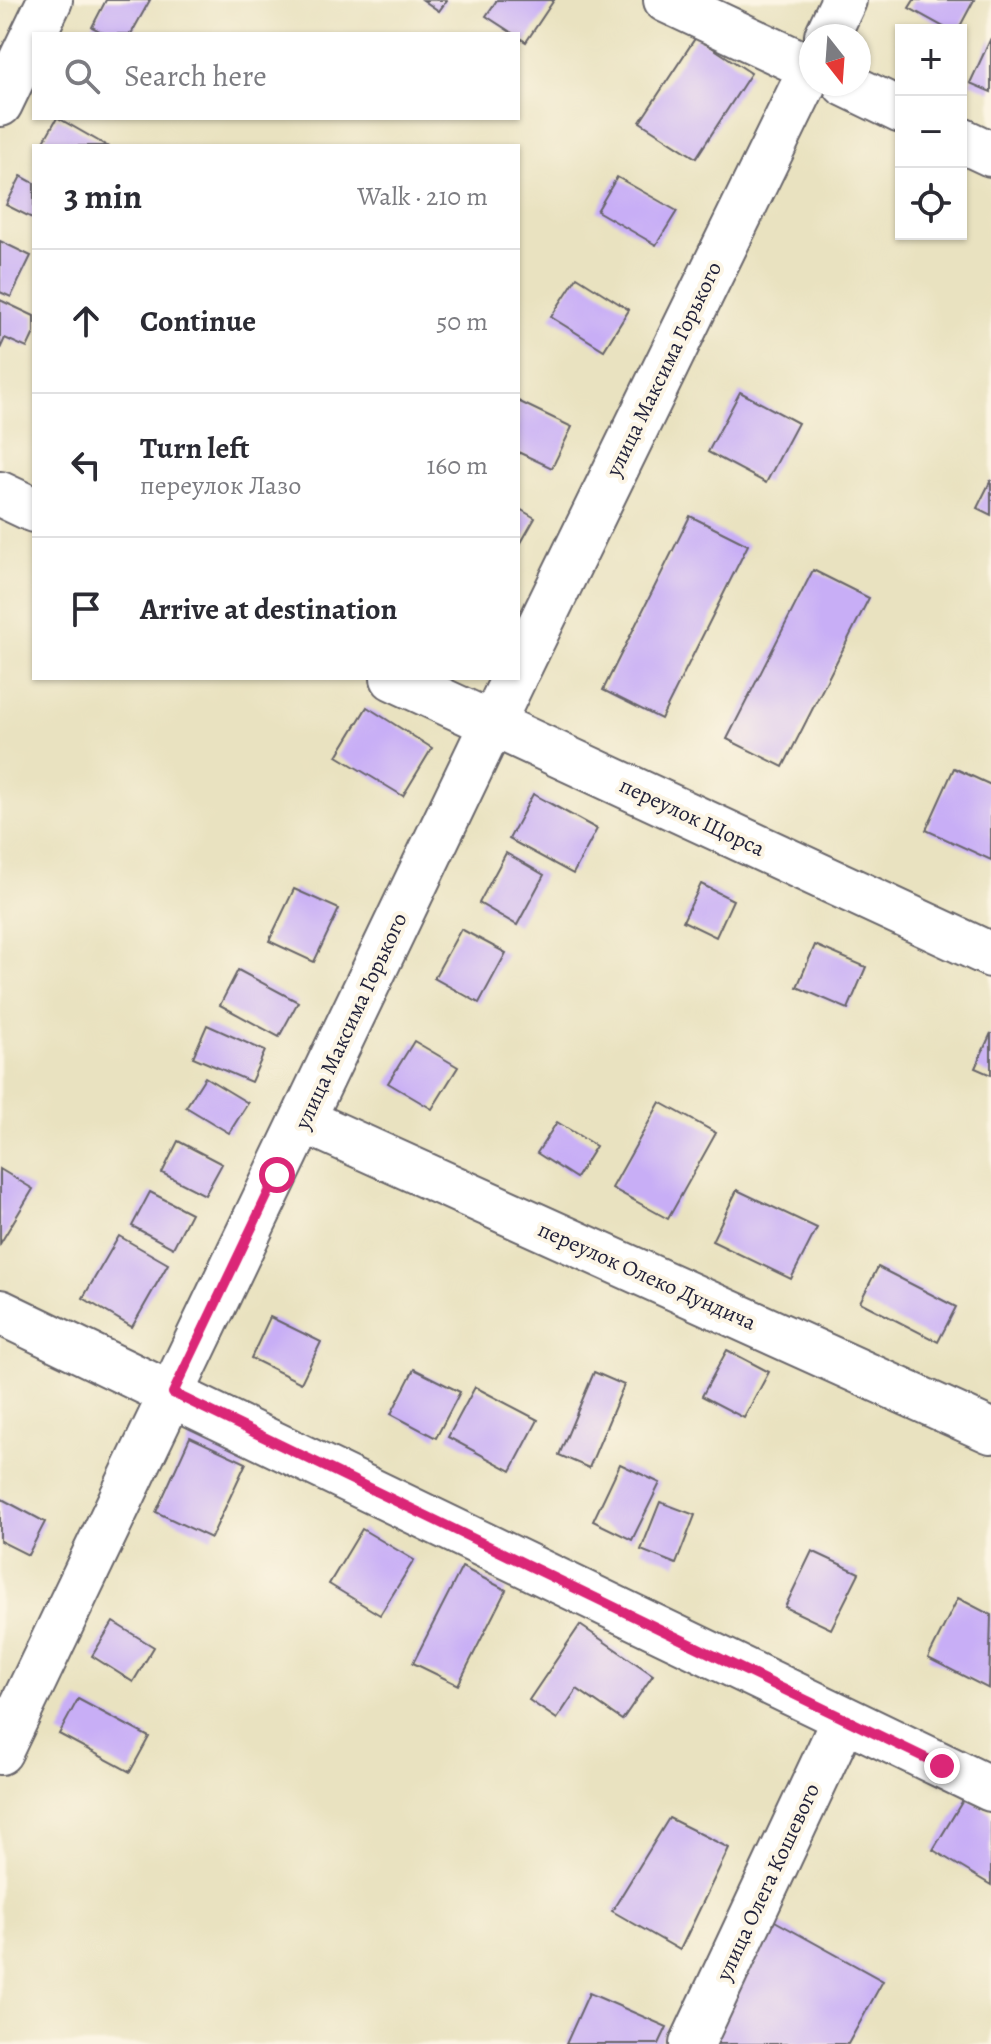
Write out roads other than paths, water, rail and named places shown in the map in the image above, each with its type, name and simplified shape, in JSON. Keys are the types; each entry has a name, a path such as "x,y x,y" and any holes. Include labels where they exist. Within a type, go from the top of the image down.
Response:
{"street":[{"path":"35,32 50,0"},
{"path":"666,0 799,62"},
{"path":"833,24 844,0"},
{"path":"0,104 32,37"},
{"name":"улица Максима Горького","path":"520,666 799,93"},
{"path":"870,96 895,108"},
{"path":"967,143 991,154"},
{"path":"0,494 32,509"},
{"name":"переулок Щорса","path":"397,680 991,955"},
{"name":"улица Максима Горького","path":"0,1752 513,680"},
{"name":"переулок Олеко Дундича","path":"303,1120 991,1431"},
{"path":"0,1312 991,1789"},
{"name":"улица Олега Кошевого","path":"692,2044 844,1719"}]}
